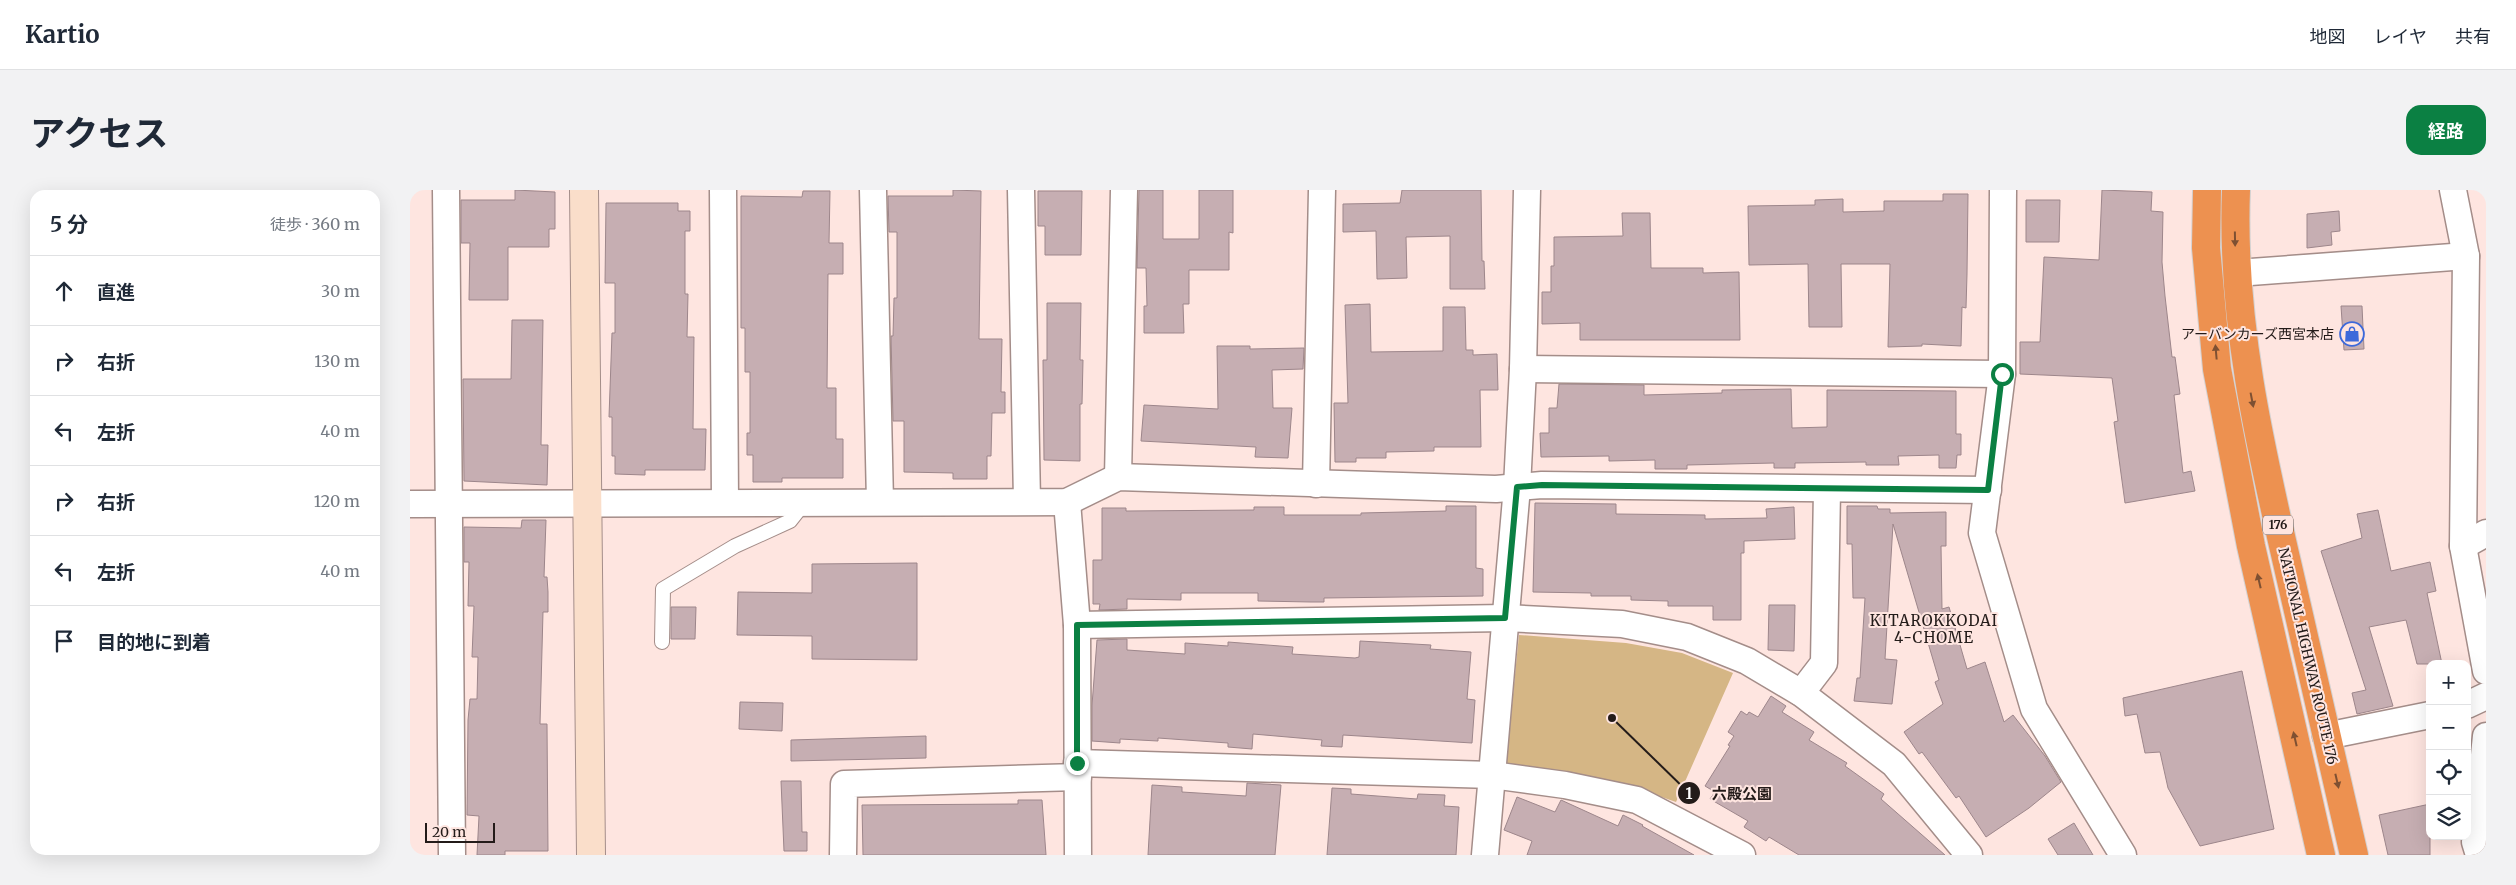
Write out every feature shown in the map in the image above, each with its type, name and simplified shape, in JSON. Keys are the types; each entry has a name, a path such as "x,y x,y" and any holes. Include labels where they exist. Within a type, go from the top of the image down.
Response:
{"highway":[{"name":"176","path":"2207,190 2206,248 2217,369 2251,546 2321,855"},
{"name":"NATIONAL HIGHWAY ROUTE 176","path":"2236,190 2234,238 2244,360 2264,463 2354,855"}],"street":[{"path":"446,190 452,855"},
{"path":"584,190 591,855"},
{"path":"723,190 725,502"},
{"path":"873,190 880,502"},
{"path":"1020,190 1027,501"},
{"path":"1118,477 1124,190"},
{"path":"1316,484 1322,190"},
{"path":"1485,855 1517,487 1523,369 1527,190"},
{"path":"2003,190 2002,374 1982,533 2034,709 2123,855"},
{"path":"2453,190 2466,256 2463,546 2486,671"},
{"path":"2237,273 2466,256"},
{"path":"1523,369 2002,374"},
{"path":"410,504 587,505 725,502 1067,502 1118,477 1496,489 1542,485 1827,490 1988,490"},
{"path":"1801,693 1824,663 1827,490"},
{"path":"1067,502 1077,625 1078,855"},
{"path":"2463,546 2486,533"},
{"path":"1077,625 1505,618 1622,624 1687,636 1747,661 1801,693 1894,764 1969,855"},
{"path":"2471,703 2486,696"},
{"path":"2326,736 2426,716"},
{"path":"2480,855 2475,842 2486,736"},
{"path":"843,855 844,784 1077,770 1492,775 1565,785 1637,800 1742,855"}],"lane":[{"path":"662,642 663,589 735,546 790,521 805,502"}],"shaded area":[{"path":"1519,635 1626,643 1682,653 1733,673 1676,802 1592,778 1506,764"}],"building":[{"path":"515,190 555,192 555,229 549,229 549,247 508,247 508,300 469,300 470,243 461,243 461,200 515,200"},
{"path":"953,190 981,191 979,339 1002,339 1001,392 1005,392 1005,413 992,413 991,456 987,456 987,479 953,479 953,473 904,472 904,421 893,421 891,336 893,336 894,298 897,298 897,232 889,232 888,196 953,196"},
{"path":"1139,190 1163,190 1163,239 1199,239 1199,190 1233,190 1233,233 1229,232 1229,270 1189,270 1189,304 1183,304 1184,333 1144,333 1144,306 1147,306 1146,268 1137,268"},
{"path":"1402,190 1481,190 1482,261 1484,261 1485,289 1450,289 1450,236 1406,237 1407,278 1377,279 1376,231 1343,232 1343,204 1400,203"},
{"path":"2102,190 2152,192 2151,211 2163,212 2162,262 2165,296 2172,357 2175,357 2180,394 2174,395 2183,473 2191,471 2195,491 2125,503 2114,422 2118,421 2112,378 2020,374 2020,342 2040,342 2044,257 2099,260"},
{"path":"803,191 830,191 829,243 843,243 843,274 828,274 827,388 836,388 836,439 843,439 843,478 782,478 782,482 753,482 753,455 747,455 747,433 750,433 750,372 745,372 745,328 741,328 741,196 802,197"},
{"path":"1038,191 1082,191 1081,255 1045,255 1045,226 1038,226"},
{"path":"1943,194 1968,194 1966,308 1962,307 1961,346 1922,344 1922,346 1888,347 1890,264 1841,264 1842,327 1809,327 1808,264 1749,265 1748,206 1815,205 1815,200 1843,199 1843,212 1884,211 1884,201 1943,201"},
{"path":"2026,200 2060,200 2059,242 2026,242"},
{"path":"606,203 678,203 678,211 690,211 690,231 685,231 685,294 688,294 687,337 694,337 693,429 706,429 705,470 645,470 645,475 615,474 615,456 612,456 612,417 609,417 612,333 615,333 615,283 605,283"},
{"path":"2339,211 2340,231 2331,232 2332,245 2307,248 2307,214"},
{"path":"1622,213 1650,213 1651,268 1703,268 1703,273 1739,272 1740,340 1580,340 1580,323 1542,324 1542,292 1551,292 1551,266 1554,266 1554,237 1623,236"},
{"path":"1047,303 1081,303 1080,360 1083,360 1082,404 1080,404 1080,461 1044,460 1043,360 1047,360"},
{"path":"1370,304 1371,352 1443,351 1443,307 1465,307 1466,350 1473,350 1473,355 1497,354 1498,390 1480,390 1481,447 1434,447 1434,451 1386,452 1386,458 1356,458 1356,462 1335,462 1334,403 1348,403 1345,305"},
{"path":"2341,306 2362,306 2364,349 2344,350"},
{"path":"512,320 543,320 541,445 548,445 547,485 464,481 463,379 511,379"},
{"path":"1217,346 1250,346 1250,349 1304,348 1303,369 1272,370 1273,408 1292,408 1288,458 1255,457 1256,447 1141,441 1144,405 1218,409"},
{"path":"1559,384 1644,385 1644,395 1722,393 1722,390 1791,389 1792,428 1827,427 1827,390 1956,391 1956,434 1961,434 1961,455 1957,455 1956,468 1939,468 1939,455 1898,456 1899,465 1866,465 1866,462 1795,463 1795,468 1774,468 1774,463 1687,465 1687,469 1655,469 1655,460 1609,461 1609,456 1541,457 1540,433 1549,433 1549,408 1557,408"},
{"path":"1535,503 1616,504 1616,514 1705,515 1705,519 1767,518 1766,509 1794,507 1795,539 1744,541 1744,553 1741,553 1741,620 1713,620 1713,606 1668,606 1668,601 1631,600 1631,596 1591,596 1591,593 1533,592"},
{"path":"1446,506 1476,506 1476,568 1483,569 1483,596 1324,598 1324,602 1311,602 1258,601 1258,593 1181,593 1181,600 1127,599 1127,609 1099,610 1100,604 1093,604 1093,560 1102,560 1102,508 1126,508 1126,511 1254,510 1254,507 1284,507 1284,515 1361,515 1361,513 1446,511"},
{"path":"1847,506 1877,506 1878,509 1890,509 1890,513 1946,512 1946,546 1941,546 1942,609 1949,607 1967,669 1985,662 2004,722 2013,715 2045,756 2061,782 2029,808 1986,837 1959,796 1956,798 1922,752 1919,754 1904,732 1943,704 1935,682 1939,680 1893,524 1885,659 1897,660 1892,704 1854,701 1857,678 1860,678 1865,598 1853,598 1852,544 1847,544"},
{"path":"2378,510 2391,571 2430,562 2436,591 2427,593 2441,660 2426,660 2426,664 2417,664 2406,620 2369,627 2393,706 2357,714 2352,693 2366,690 2321,551 2362,538 2357,514"},
{"path":"522,520 546,520 544,577 547,577 548,612 543,612 540,724 547,724 548,851 505,851 505,855 477,855 479,816 467,815 468,720 470,699 477,699 478,657 472,657 474,606 468,606 469,562 464,562 464,527 521,528"},
{"path":"917,563 917,660 812,659 812,636 737,635 738,592 812,593 812,564"},
{"path":"1769,605 1795,605 1794,651 1768,650"},
{"path":"671,607 696,607 695,639 671,639"},
{"path":"1127,639 1127,650 1185,654 1185,643 1228,646 1228,642 1293,647 1292,654 1355,658 1359,657 1360,641 1431,645 1430,649 1471,652 1467,699 1475,700 1472,743 1343,735 1342,747 1321,746 1322,740 1253,734 1252,749 1228,747 1228,743 1158,738 1158,741 1120,739 1120,743 1092,741 1092,705 1097,640"},
{"path":"2242,671 2274,829 2200,846 2168,788 2160,752 2145,753 2137,714 2125,716 2123,698"},
{"path":"1771,696 1786,706 1782,712 1814,732 1809,740 1847,763 1845,766 1884,794 1881,799 1945,855 1799,855 1769,837 1766,841 1744,827 1748,821 1710,799 1715,792 1705,786 1730,746 1728,745 1734,736 1728,732 1741,711 1747,715 1749,712 1758,717"},
{"path":"740,702 783,703 782,731 739,729"},
{"path":"926,736 926,758 791,761 791,740"},
{"path":"781,781 801,781 802,832 807,832 807,851 784,851"},
{"path":"1247,783 1281,785 1275,855 1148,855 1152,785 1182,787 1182,792 1246,796"},
{"path":"1332,788 1351,789 1351,794 1417,799 1418,794 1445,795 1444,806 1459,807 1456,855 1327,855"},
{"path":"1517,797 1555,812 1561,800 1618,826 1623,815 1694,855 1527,855 1532,841 1504,830"},
{"path":"1018,800 1042,800 1046,855 863,855 862,805 1018,804"},
{"path":"2426,805 2426,840 2430,840 2430,855 2388,855 2379,815"},
{"path":"2074,823 2093,855 2058,855 2048,839"}],"place":[{"name":"アーバンカーズ西宮本店","path":"2352,334"},
{"name":"六殿公園","path":"1612,718"}],"district":[{"name":"KITAROKKODAI 4-CHOME","path":"1934,630"}],"route":[{"path":"1077,763 1077,625 1505,618 1517,487 1542,485 1827,490 1988,490 2002,374"}]}
